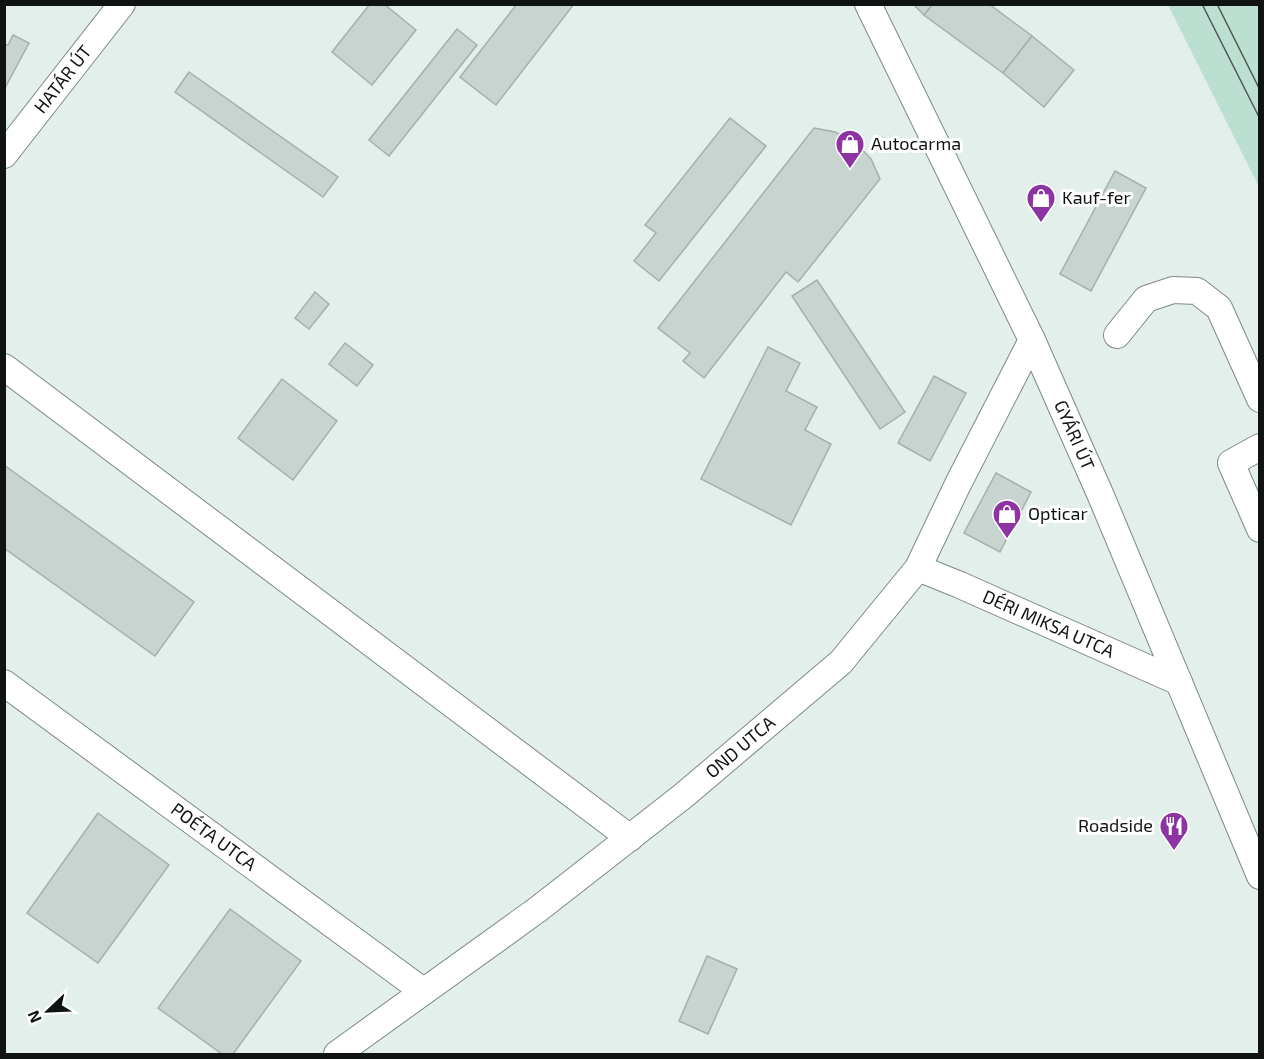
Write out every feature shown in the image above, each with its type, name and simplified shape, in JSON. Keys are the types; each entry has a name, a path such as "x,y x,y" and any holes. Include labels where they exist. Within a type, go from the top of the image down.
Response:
{"street":[{"name":"HATÁR ÚT","path":"4,155 122,4"},
{"name":"GYÁRI ÚT","path":"868,4 1032,340 1256,859"},
{"path":"1118,335 1146,299 1173,290 1197,291 1219,308 1260,399"},
{"name":"OND UTCA","path":"341,1054 423,991 537,910 630,838 841,662 918,568 1032,340"},
{"path":"4,367 630,838"},
{"path":"1260,447 1231,463 1260,529"},
{"name":"DÉRI MIKSA UTCA","path":"918,568 1179,682"},
{"name":"POÉTA UTCA","path":"4,683 423,991"}],"green space":[{"path":"1168,5 1259,5 1259,187"}],"building":[{"path":"370,4 384,4 416,30 372,85 332,52"},
{"path":"517,4 574,4 496,105 460,77"},
{"path":"913,4 933,4 924,15"},
{"path":"933,4 989,4 1032,36 1003,73 924,15"},
{"path":"457,29 477,45 389,156 369,140"},
{"path":"13,35 29,43 6,86 4,85 4,44 8,45"},
{"path":"1032,36 1074,70 1044,107 1003,73"},
{"path":"189,72 338,177 323,197 175,92"},
{"path":"730,118 766,146 659,281 634,261 656,233 645,225"},
{"path":"814,128 835,132 854,141 871,159 880,179 798,282 786,272 704,378 683,361 690,353 658,328"},
{"path":"1115,171 1146,188 1091,291 1060,274"},
{"path":"817,280 905,412 880,429 792,296"},
{"path":"315,292 329,304 309,329 295,318"},
{"path":"345,343 373,365 357,386 329,364"},
{"path":"768,347 800,363 786,391 817,407 805,430 831,444 791,525 701,479"},
{"path":"934,376 966,393 930,461 898,443"},
{"path":"282,379 337,421 293,480 238,438"},
{"path":"4,465 194,602 155,656 4,548"},
{"path":"996,473 1031,492 1000,552 964,533"},
{"path":"98,813 169,865 98,963 27,913"},
{"path":"230,909 301,961 233,1054 222,1054 158,1008"},
{"path":"707,956 737,969 708,1034 679,1021"}],"tram line":[{"path":"1202,4 1260,119"},
{"path":"1217,4 1260,90"}],"place":[{"name":"Autocarma","path":"850,170"},
{"name":"Kauf-fer","path":"1041,224"},
{"name":"Opticar","path":"1007,540"},
{"name":"Roadside","path":"1174,852"}]}
